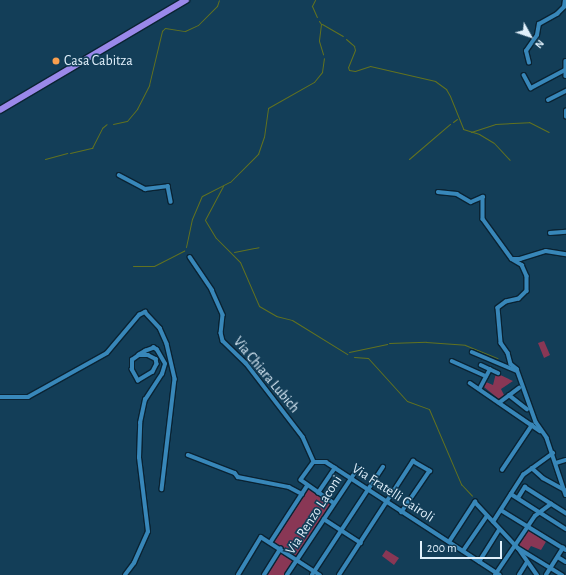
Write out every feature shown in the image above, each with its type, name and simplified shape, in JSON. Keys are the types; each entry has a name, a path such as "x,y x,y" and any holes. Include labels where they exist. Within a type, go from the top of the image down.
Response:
{"highway":[{"path":"0,110 186,0"}],"street":[{"path":"529,63 526,51 537,35 539,24 557,14 564,7 564,0"},
{"path":"566,61 566,76"},
{"path":"524,75 531,88 565,70"},
{"path":"548,100 566,91"},
{"path":"566,111 566,117"},
{"path":"119,175 145,189 168,186 171,202"},
{"path":"438,192 457,194 471,202 483,197 483,219 512,259 522,265 528,284 527,291 519,299 506,302 498,308 501,343 508,353 511,364 518,371 536,422 554,453 565,490"},
{"path":"550,233 566,232"},
{"path":"512,259 520,259 546,251 566,254"},
{"name":"Via Chiara Lubich","path":"190,257 212,290 224,316 221,333 223,341 246,363 303,437 314,462"},
{"path":"0,397 28,397 107,353 139,315 144,312 160,328 171,355 174,372 175,391 162,489"},
{"path":"125,575 134,563 148,532 138,458 140,423 145,400 162,374 165,364 157,350 154,348 139,355 132,360 132,370 138,380 153,372 157,364 156,359 148,355 139,355"},
{"path":"472,352 518,371"},
{"path":"452,361 486,376"},
{"path":"481,365 498,373"},
{"path":"480,388 490,369"},
{"path":"470,383 480,388 542,433"},
{"path":"499,403 519,388"},
{"path":"509,395 527,409"},
{"path":"502,470 532,425"},
{"path":"493,522 523,475 554,453"},
{"path":"188,455 235,473 238,477 289,487 302,494"},
{"path":"556,463 566,460"},
{"name":"Via Fratelli Cairoli","path":"314,462 324,461 497,574"},
{"path":"339,575 413,461 430,471 402,512"},
{"path":"314,462 301,480 307,486 334,504"},
{"path":"313,573 382,466"},
{"path":"318,493 335,468"},
{"name":"Via Renzo Laconi","path":"287,575 358,468"},
{"path":"532,468 543,478 565,490"},
{"path":"270,543 307,486"},
{"path":"518,498 525,487 566,513"},
{"path":"511,494 566,529"},
{"path":"449,542 475,502 514,545 562,575"},
{"path":"497,574 527,526 539,512 551,504"},
{"path":"501,510 565,549 546,575"},
{"path":"463,551 487,516"},
{"path":"324,519 361,543"},
{"path":"479,562 499,530"},
{"path":"238,575 261,537 297,560 313,573 320,575"},
{"path":"518,548 537,575"},
{"path":"264,575 280,549"},
{"path":"558,557 566,562"},
{"path":"519,575 527,562"}],"shaded area":[{"path":"544,341 550,355 544,358 538,343"},
{"path":"496,373 513,381 501,389 505,397 500,400 484,387 486,382 493,385"},
{"path":"308,489 331,504 297,557 274,542"},
{"path":"528,528 547,540 541,550 531,546 527,552 517,545"},
{"path":"386,550 399,558 394,565 382,556"},
{"path":"281,552 295,561 286,575 266,575"}],"waterway":[{"path":"113,124 127,121 137,109 149,85 162,31 165,28 185,31 198,25 217,6 219,0"},
{"path":"315,0 312,6 317,17"},
{"path":"319,21 321,24 319,41 323,54"},
{"path":"322,24 343,36"},
{"path":"346,39 354,46 355,50 348,67 349,70 355,71 370,66 435,81 446,89 463,129 479,134 494,143 510,160"},
{"path":"186,247 192,219 202,196 230,182 258,154 264,137 268,108 314,82 322,72 324,58"},
{"path":"453,122 457,119"},
{"path":"471,132 495,124 529,122 549,132"},
{"path":"70,153 92,148 102,128 107,124"},
{"path":"409,159 450,124"},
{"path":"45,159 67,153"},
{"path":"223,186 205,220 216,238 240,262 259,306 276,316 292,320 347,354"},
{"path":"234,252 259,247"},
{"path":"133,266 154,266 184,251"},
{"path":"389,343 426,342 465,345 497,358"},
{"path":"349,352 387,344"},
{"path":"354,357 368,358 407,401 429,409 461,484 472,496"}],"place":[{"name":"Casa Cabitza","path":"56,61"}]}
